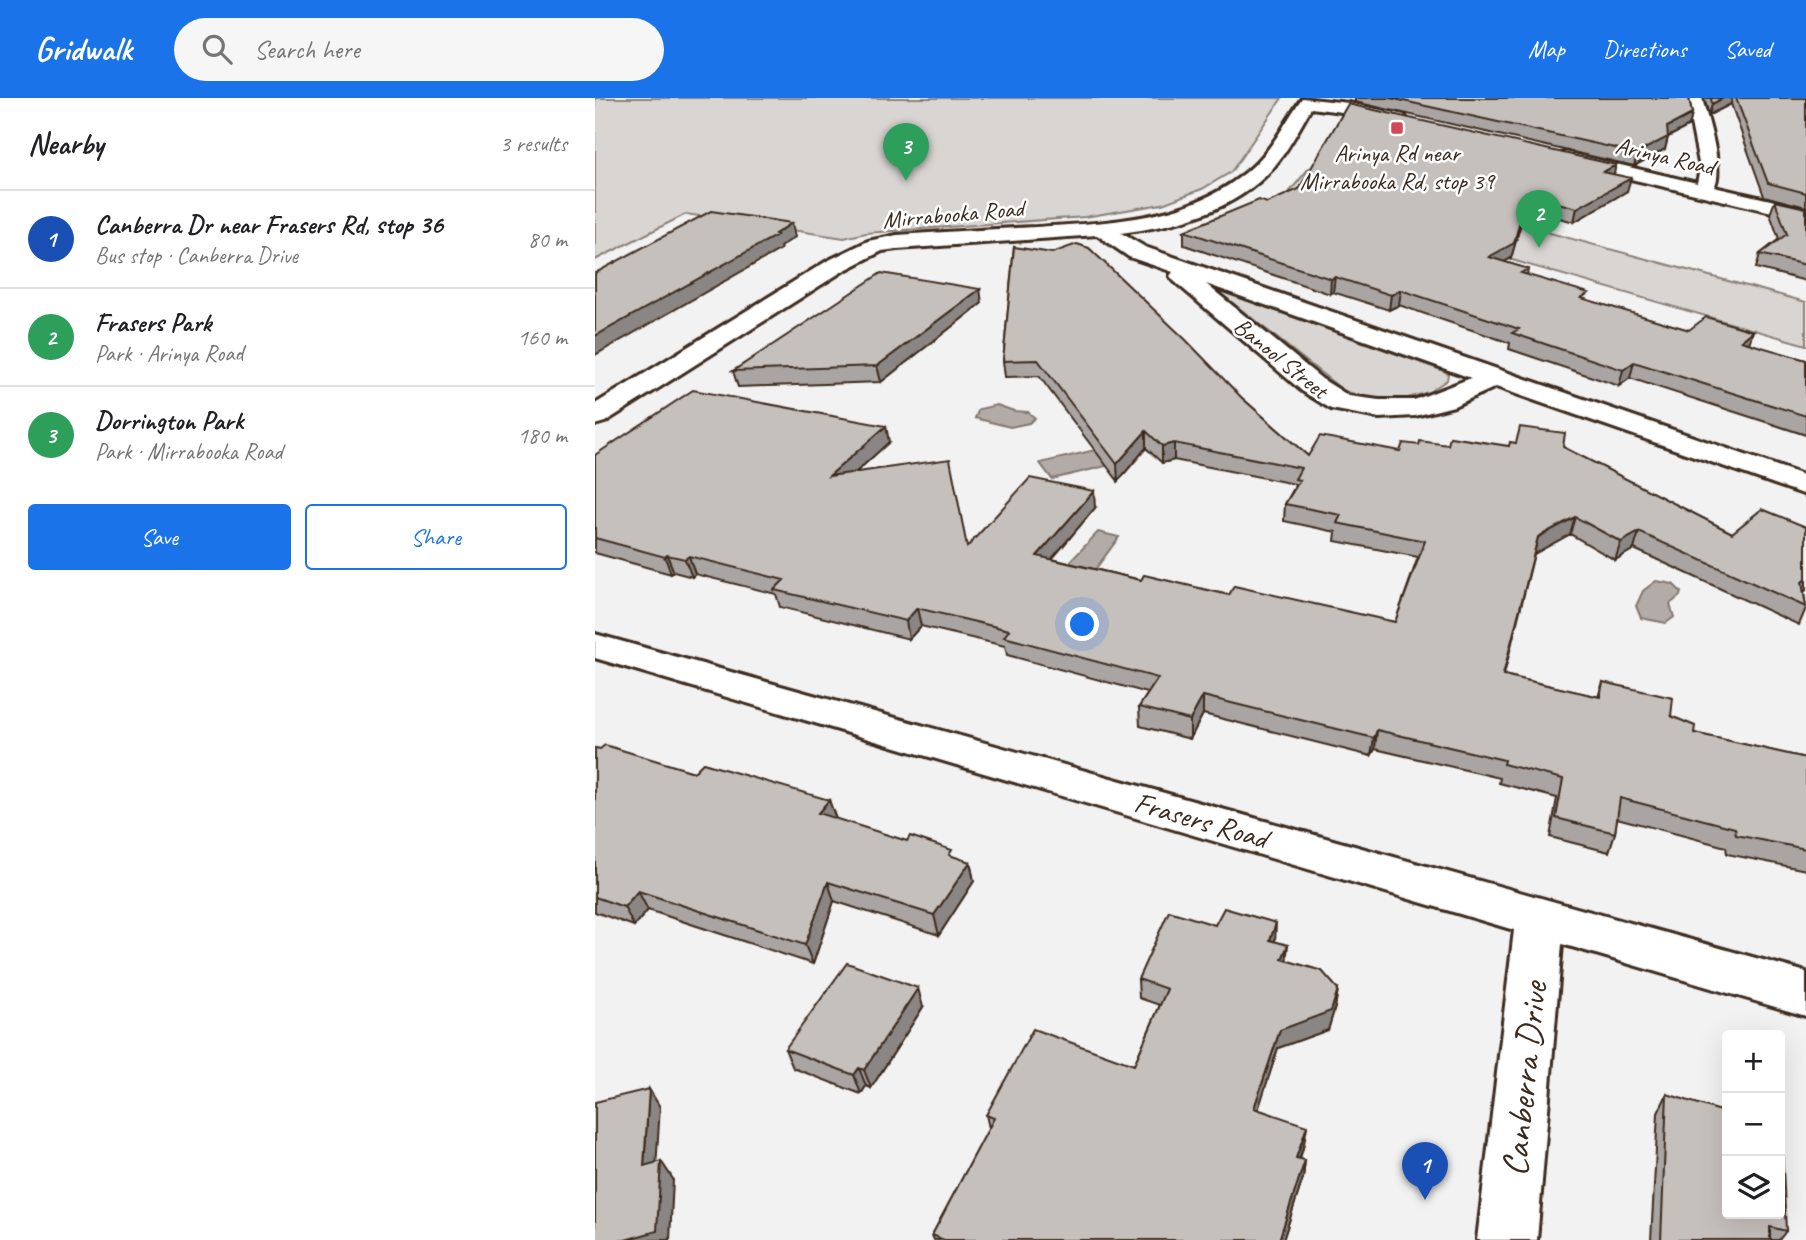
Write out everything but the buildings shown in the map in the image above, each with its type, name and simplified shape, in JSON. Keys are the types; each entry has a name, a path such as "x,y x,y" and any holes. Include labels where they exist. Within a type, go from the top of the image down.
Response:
{"street":[{"path":"1694,98 1709,168 1709,180 1702,190"},
{"path":"1308,101 1417,124"},
{"name":"Mirrabooka Road","path":"595,416 835,267 876,246 897,242 1102,229 1150,223 1192,211 1229,194 1257,172 1275,152 1308,101"},
{"name":"Arinya Road","path":"1553,155 1806,214"},
{"name":"Banool Street","path":"1102,229 1130,249 1806,486"},
{"name":"Banool Street","path":"1163,261 1312,385 1334,400 1363,408 1406,409 1444,400 1496,377"},
{"name":"Frasers Road","path":"595,646 1806,994"},
{"name":"Canberra Drive","path":"1507,1240 1540,917"}],"shaded area":[{"path":"595,98 1282,98 1231,172 1202,189 1162,204 1085,217 866,233 844,238 686,214 595,260"},
{"path":"1309,168 1806,302 1806,345 1287,195"},
{"path":"1215,289 1444,371 1448,374 1447,380 1429,392 1404,399 1371,399 1344,391"},
{"path":"997,405 1014,411 1028,412 1035,418 1029,423 1010,427 975,418 979,409"},
{"path":"1099,449 1123,462 1052,479 1040,463"},
{"path":"1098,532 1119,537 1094,571 1068,564"},
{"path":"1656,581 1673,584 1681,592 1670,604 1674,617 1666,623 1641,618 1636,606 1643,591"}],"place":[{"name":"Arinya Rd near Mirrabooka Rd, stop 39","path":"1397,128"},
{"name":"Dorrington Park","path":"906,181"},
{"name":"Frasers Park","path":"1539,248"},
{"name":"Canberra Dr near Frasers Rd, stop 36","path":"1425,1200"}]}
